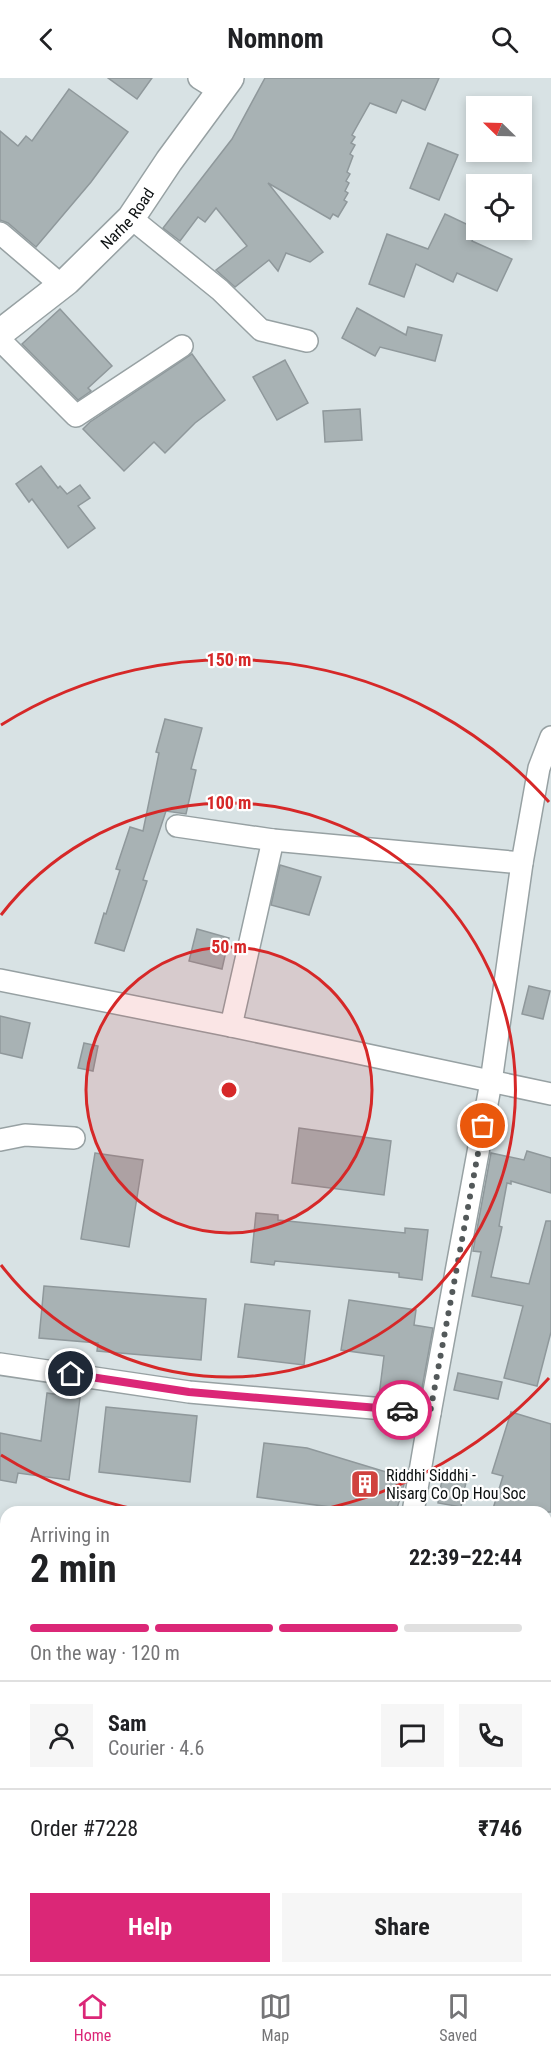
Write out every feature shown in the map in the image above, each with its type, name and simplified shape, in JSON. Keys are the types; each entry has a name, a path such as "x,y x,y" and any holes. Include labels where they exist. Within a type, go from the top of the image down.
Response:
{"street":[{"name":"Narhe Road","path":"0,333 61,285 131,218 216,82"},
{"path":"131,218 220,290 261,330 307,341"},
{"path":"0,232 61,285"},
{"path":"0,340 75,416 182,346"},
{"path":"414,1506 492,1082 522,863 539,768 551,736"},
{"path":"177,826 273,840 522,863"},
{"path":"231,1026 273,840"},
{"path":"0,980 551,1094"},
{"path":"0,1140 25,1135 74,1138"},
{"path":"0,1364 189,1392 430,1413"}],"building":[{"path":"108,78 152,78 137,99"},
{"path":"265,78 439,78 425,110 402,100 396,113 370,103 352,135 355,137 351,143 355,145 350,154 353,156 347,172 350,174 346,181 349,183 345,191 348,193 344,200 347,202 338,217 333,214 330,219 268,183 323,252 310,262 286,253 278,271 269,260 235,287 216,270 247,246 216,208 205,222 198,217 180,241 163,228 232,139"},
{"path":"69,89 128,132 91,182 36,247 8,223 0,220 0,131 18,146 26,136 32,141"},
{"path":"428,143 458,155 439,200 410,188"},
{"path":"445,214 466,224 466,240 472,240 512,259 497,291 457,273 453,282 416,264 404,297 369,284 387,234 428,249"},
{"path":"357,308 406,335 408,327 442,335 435,361 380,347 375,356 342,338"},
{"path":"60,309 112,366 88,388 91,391 78,400 22,344"},
{"path":"192,354 225,400 195,423 165,453 154,442 124,471 83,429"},
{"path":"285,360 308,403 277,420 253,377"},
{"path":"360,409 362,440 325,442 323,411"},
{"path":"41,466 58,488 60,486 67,494 80,485 90,498 78,506 95,528 68,548 32,499 29,502 16,484"},
{"path":"165,719 202,728 191,769 196,770 186,814 166,811 143,880 147,881 124,951 95,943 120,870 116,869 130,827 143,831 159,753 156,752"},
{"path":"280,865 321,877 309,915 271,905"},
{"path":"197,929 229,938 222,969 189,961"},
{"path":"529,986 550,991 543,1019 522,1014"},
{"path":"0,1016 30,1023 22,1058 0,1053"},
{"path":"84,1043 98,1046 93,1071 78,1068"},
{"path":"299,1128 391,1141 384,1195 292,1183"},
{"path":"527,1151 551,1158 551,1193 511,1181 511,1184 507,1183 499,1226 502,1227 491,1277 529,1284 546,1221 551,1221 551,1332 537,1386 504,1378 523,1306 472,1296 481,1252 473,1251 491,1153 524,1160"},
{"path":"95,1153 143,1160 129,1247 81,1239"},
{"path":"256,1213 278,1215 278,1220 405,1233 405,1228 428,1230 422,1280 399,1277 399,1273 275,1261 274,1265 251,1262"},
{"path":"44,1286 206,1299 201,1360 97,1351 98,1343 39,1338"},
{"path":"349,1300 416,1310 414,1325 433,1328 420,1399 379,1396 384,1356 341,1350"},
{"path":"245,1304 310,1311 304,1365 238,1357"},
{"path":"458,1373 502,1382 498,1399 454,1390"},
{"path":"47,1393 80,1398 69,1480 18,1473 16,1483 0,1480 0,1433 41,1441"},
{"path":"106,1407 197,1416 190,1482 99,1472"},
{"path":"511,1412 551,1424 551,1506 494,1506 503,1476 492,1473"},
{"path":"264,1443 307,1448 406,1478 398,1506 323,1506 257,1497"},
{"path":"443,1473 467,1477 461,1506 438,1503"}],"way so far":[{"path":"402,1410 430,1413 483,1126"}],"place":[{"name":"Riddhi Siddhi - Nisarg Co Op Hou Soc","path":"365,1484"}],"route":[{"path":"71,1374 189,1392 402,1410"}]}
